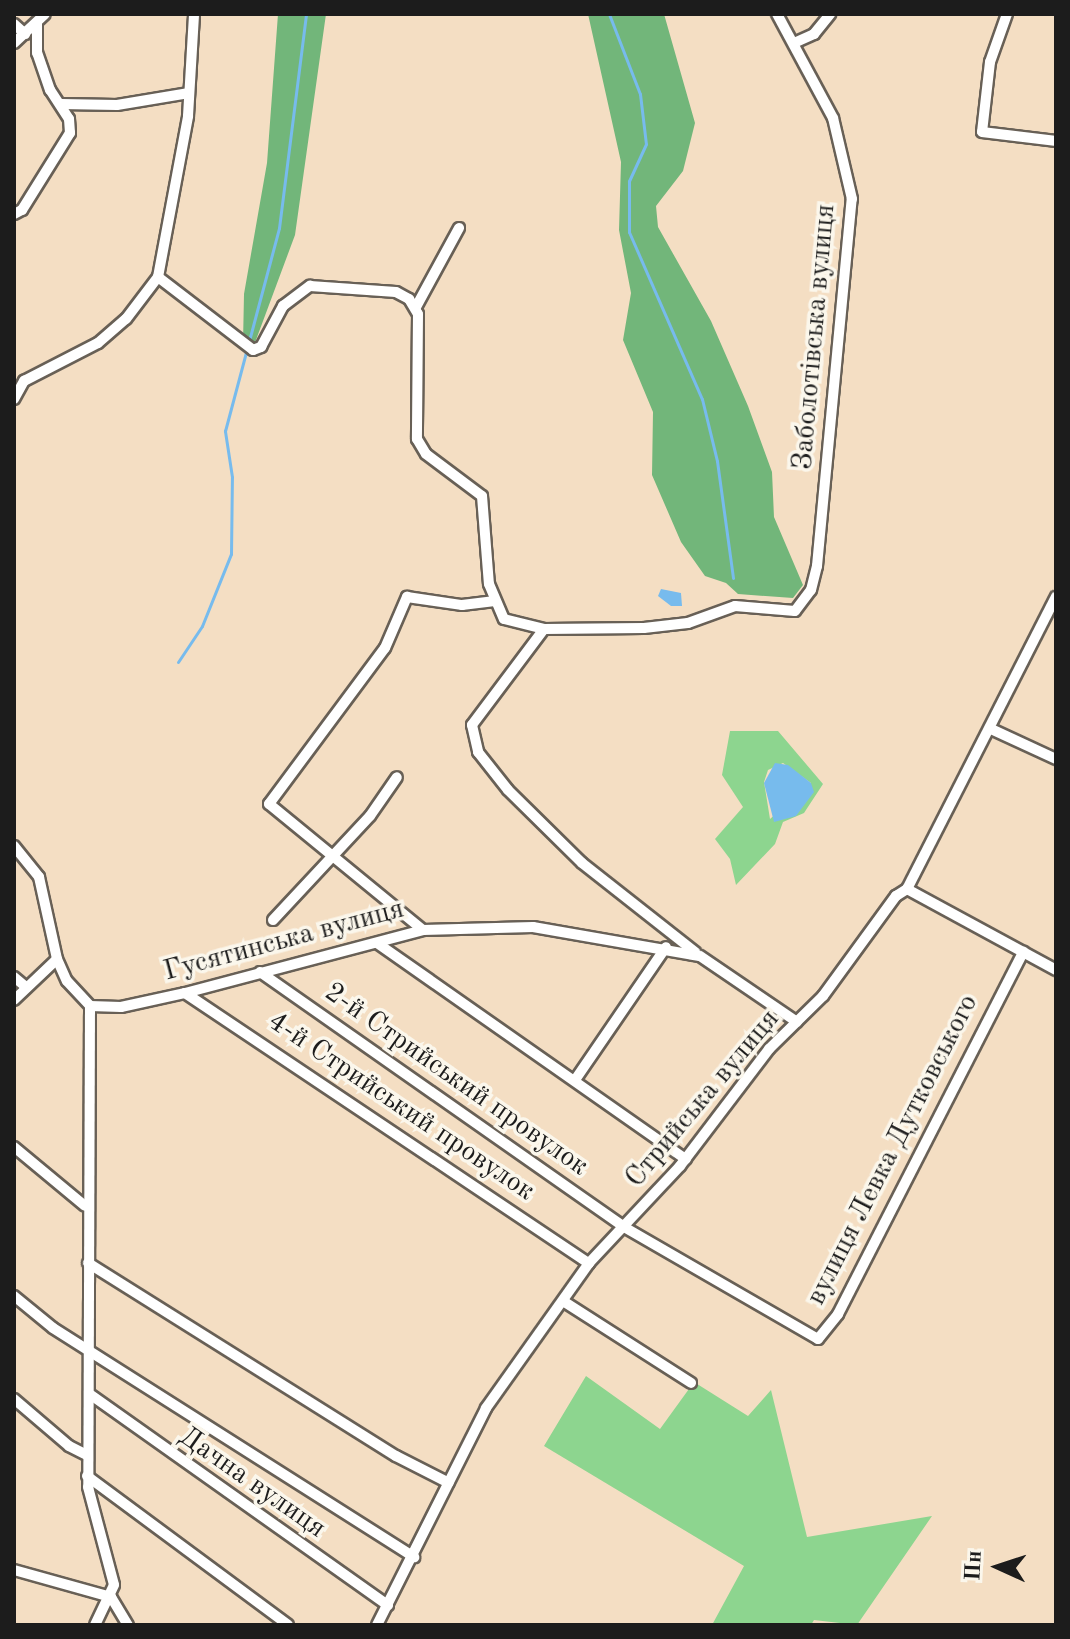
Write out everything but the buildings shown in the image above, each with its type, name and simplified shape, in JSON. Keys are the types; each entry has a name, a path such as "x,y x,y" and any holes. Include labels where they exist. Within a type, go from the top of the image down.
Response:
{"street":[{"path":"14,43 45,14"},
{"path":"14,399 24,381 98,343 126,319 158,277 189,93 194,14"},
{"name":"Заболотівська вулиця","path":"544,629 676,625 735,606 780,612 795,611 804,603 817,566 841,276 852,221 845,158 833,118 777,14"},
{"path":"794,43 814,34 830,14"},
{"path":"1007,14 990,62 982,132 1056,141"},
{"path":"14,214 22,210 66,146 69,119 50,90 37,53 37,23"},
{"path":"14,24 25,34"},
{"path":"61,104 117,105 189,93"},
{"path":"459,228 416,307 417,439 426,454 482,496 493,601 504,619 544,629 472,725 478,752 508,790 582,863 700,956 797,1022"},
{"path":"158,277 248,347 261,347 283,306 310,286 396,292 416,307"},
{"name":"Гусятинська вулиця","path":"423,930 336,854 274,811 271,796 385,648 407,597 462,605 493,601"},
{"name":"Стрийська вулиця","path":"377,1625 414,1557 486,1408 589,1263 686,1159 769,1049 797,1022 896,896 907,889 1056,597"},
{"path":"991,729 1056,759"},
{"path":"273,920 336,854 397,777"},
{"path":"14,846 39,877 57,959 67,981 90,1006 85,1206 91,1395 87,1476 92,1509 113,1575 111,1597 95,1625"},
{"path":"907,889 1056,970"},
{"path":"423,930 533,927 666,947 700,956"},
{"name":"Гусятинська вулиця","path":"90,1006 121,1007 185,993 423,930"},
{"path":"377,943 686,1159"},
{"path":"575,1080 666,947"},
{"name":"вулиця Левка Дутковського","path":"624,1227 812,1337 824,1336 1023,952"},
{"path":"14,1000 57,959"},
{"name":"2-й Стрийський провулок","path":"260,972 624,1227"},
{"path":"14,977 26,987"},
{"name":"4-й Стрийський провулок","path":"185,993 589,1263"},
{"path":"14,1147 85,1206"},
{"path":"88,1263 396,1456 449,1483"},
{"path":"14,1296 53,1328 414,1557"},
{"path":"563,1301 691,1383"},
{"name":"Дачна вулиця","path":"91,1395 388,1605"},
{"path":"14,1399 69,1446 87,1455"},
{"path":"87,1476 288,1625"},
{"path":"14,1570 111,1597 128,1625"}],"green space":[{"path":"278,14 326,14 295,235 253,348 243,343 244,294 267,163"},
{"path":"588,14 664,14 695,123 683,171 656,206 658,227 711,321 748,406 772,472 774,517 803,585 793,598 738,594 726,583 705,576 681,542 652,475 653,412 623,340 631,293 619,230 621,162"},
{"path":"730,731 778,731 823,784 804,813 783,822 775,844 736,885 730,859 715,839 743,807 722,775","holes":["783,763 811,783 770,819 764,782 768,770"]},
{"path":"586,1376 660,1429 694,1382 748,1416 771,1390 807,1537 932,1516 857,1625 814,1620 811,1625 712,1625 744,1566 544,1446"}],"water":[{"path":"661,589 681,593 682,606 671,606 658,596"},
{"path":"775,763 788,765 811,783 814,792 796,816 774,822 764,783"}],"waterway":[{"path":"178,662 202,626 231,554 232,477 225,431 279,228 306,14"},
{"path":"609,14 640,94 646,144 629,181 629,232 702,399 717,461 733,578"}]}
